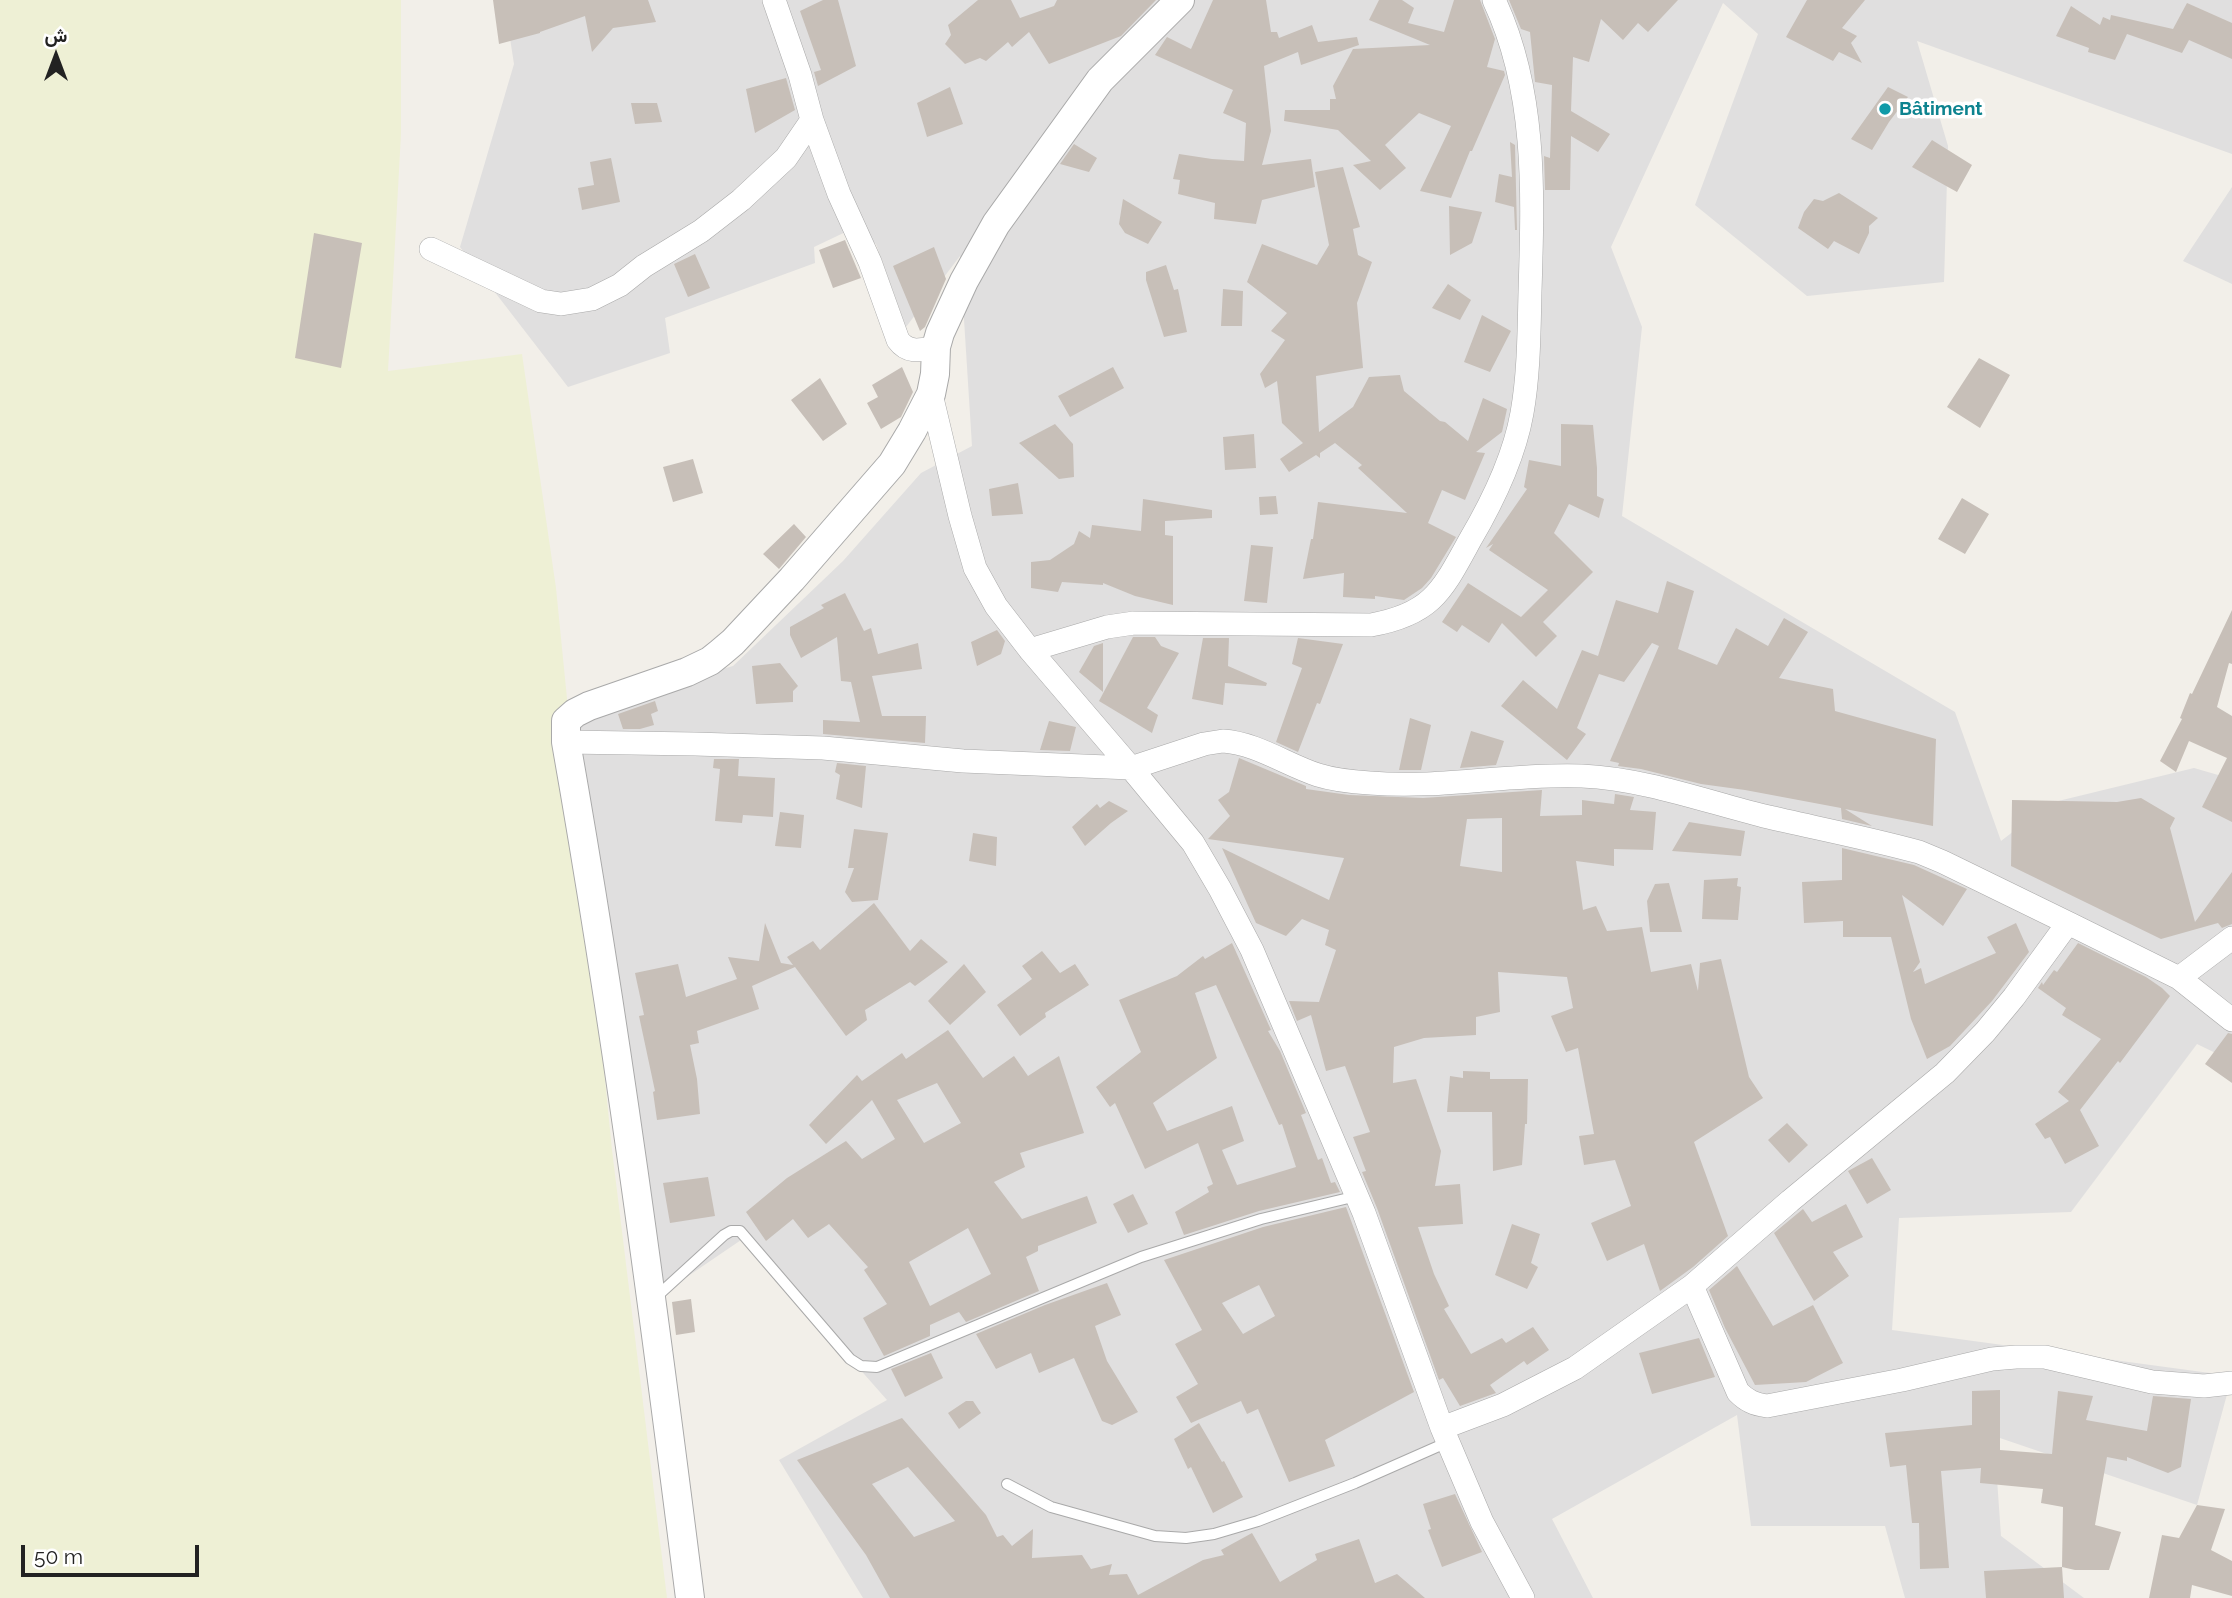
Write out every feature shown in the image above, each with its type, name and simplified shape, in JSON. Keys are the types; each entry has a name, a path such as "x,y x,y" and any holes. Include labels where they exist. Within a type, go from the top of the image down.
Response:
{"street":[{"path":"774,0 800,75 812,120 839,194 870,262 898,340 912,350 936,347"},
{"path":"1180,0 1100,80 996,224 964,281 940,333 931,394 975,568 996,606 1193,843 1252,950 1357,1196 1445,1435 1482,1522 1523,1598"},
{"path":"1030,650 1107,627 1134,624 1371,625 1409,615 1443,588 1496,493 1522,415 1527,375 1533,214 1530,131 1512,46 1494,0"},
{"path":"431,249 541,301 561,304 592,299 620,285 643,266 701,231 741,200 786,158 812,120"},
{"path":"690,1598 653,1300 610,1000 566,742 566,722 575,713 589,706 687,672 710,661 733,642 792,579 891,464 931,394"},
{"path":"566,742 824,748 964,761 1131,768 1204,744 1223,741 1240,744 1316,775 1371,783 1409,784 1542,776 1583,776 1628,781 1919,852 2179,978 2232,1020"},
{"path":"1445,1435 1575,1368 1692,1286 1945,1073 2007,1006 2068,923"},
{"path":"2179,978 2232,938"},
{"path":"1692,1286 1738,1392 1755,1404 1767,1406 1902,1380 1992,1359 2015,1357 2045,1357 2152,1382 2204,1386 2232,1383"}],"lane":[{"path":"653,1300 724,1234 740,1231 850,1359 861,1366 877,1367 1142,1257 1261,1219 1357,1196"},
{"path":"1007,1484 1051,1507 1154,1536 1186,1538 1214,1535 1355,1483 1445,1435"}],"shaded area":[{"path":"504,0 2232,0 2232,154 1917,41 1948,146 1944,282 1807,296 1695,205 1758,34 1723,3 1611,247 1642,327 1622,516 1955,712 2001,841 2050,803 2194,768 2232,779 2232,1061 2197,1044 2071,1212 1899,1218 1892,1330 2232,1376 2197,1505 1994,1436 2001,1536 2084,1598 1905,1598 1885,1526 1751,1526 1737,1415 1552,1519 1593,1598 863,1598 779,1460 887,1400 744,1238 653,1300 573,725 653,689 733,666 843,561 921,473 972,446 960,256 906,327 876,244 854,228 814,247 815,263 665,318 670,353 568,387 460,247 514,64"},
{"path":"2232,187 2232,284 2183,261"}],"green space":[{"path":"0,0 401,0 401,134 388,371 522,354 556,588 612,1150 667,1598 0,1598"}],"building":[{"path":"493,0 648,0 656,22 613,28 592,52 585,16 540,33 499,44"},
{"path":"823,0 838,0 856,66 818,86 814,72 821,70 800,11"},
{"path":"978,0 1011,0 1020,18 1054,6 1057,0 1156,0 1121,36 1049,64 1029,32 1012,47 1008,42 986,61 980,58 965,64 945,44 951,35 948,25"},
{"path":"1213,0 1266,0 1271,32 1277,32 1279,38 1312,25 1318,42 1357,37 1359,45 1301,65 1298,52 1264,66 1271,131 1262,165 1311,159 1315,187 1262,200 1256,224 1214,219 1215,203 1178,194 1180,180 1173,179 1179,154 1244,161 1246,123 1223,113 1233,90 1155,55 1167,37 1191,49"},
{"path":"1379,0 1402,0 1414,8 1408,23 1444,32 1454,0 1480,0 1495,39 1487,67 1504,71 1505,75 1451,198 1420,191 1451,126 1419,113 1385,145 1406,168 1380,190 1353,165 1371,161 1338,130 1284,121 1285,110 1330,110 1330,99 1336,99 1333,86 1353,49 1430,45 1369,20"},
{"path":"1509,0 1678,0 1648,32 1638,23 1623,40 1601,19 1589,62 1573,57 1571,111 1610,134 1598,152 1571,136 1570,190 1545,190 1544,156 1550,158 1552,85 1535,82 1530,32 1521,29"},
{"path":"1807,0 1865,0 1842,28 1857,36 1851,43 1862,63 1839,52 1833,61 1786,37"},
{"path":"2187,3 2232,23 2232,59 2189,40 2182,53 2127,34 2115,60 2088,52 2089,48 2056,36 2071,6 2100,25 2103,17 2110,20 2111,15 2173,29"},
{"path":"786,78 795,110 755,133 746,89"},
{"path":"950,87 963,124 927,137 917,103"},
{"name":"Bâtiment","path":"1888,87 1908,97 1872,150 1851,139"},
{"path":"631,103 657,103 662,122 635,124"},
{"path":"1932,140 1972,165 1957,192 1912,167"},
{"path":"1510,142 1515,145 1517,230 1514,207 1495,202 1499,174 1512,177"},
{"path":"1074,144 1097,158 1089,172 1060,164"},
{"path":"611,158 620,202 582,210 578,188 594,185 590,162"},
{"path":"1343,167 1360,227 1353,229 1358,255 1372,262 1357,303 1363,368 1316,376 1319,432 1353,407 1369,377 1400,375 1404,391 1468,441 1483,398 1507,409 1502,432 1476,452 1485,453 1465,500 1442,490 1428,523 1456,537 1431,578 1404,600 1375,596 1375,599 1343,597 1344,573 1303,579 1313,539 1318,502 1407,513 1358,468 1362,465 1335,443 1320,453 1320,458 1316,455 1289,472 1280,459 1303,443 1282,423 1277,381 1265,388 1260,374 1285,340 1271,331 1287,313 1247,282 1262,244 1317,265 1329,245 1315,172"},
{"path":"1839,193 1878,218 1869,226 1869,233 1859,254 1834,241 1828,249 1798,228 1804,212 1814,199 1823,201"},
{"path":"1123,199 1162,222 1148,244 1125,233 1119,224"},
{"path":"1449,206 1482,212 1472,243 1450,255"},
{"path":"314,233 362,243 341,368 295,358"},
{"path":"845,240 861,278 833,288 819,250"},
{"path":"934,247 946,279 925,327 920,331 893,266"},
{"path":"695,254 710,288 688,297 674,264"},
{"path":"1166,265 1174,290 1178,289 1187,332 1164,337 1146,280 1146,272"},
{"path":"1448,284 1471,300 1460,320 1432,308"},
{"path":"1223,289 1243,291 1242,326 1221,326"},
{"path":"1482,315 1511,331 1490,372 1464,362"},
{"path":"1979,358 2010,375 1980,428 1947,407"},
{"path":"902,367 913,392 901,417 881,429 867,403 878,397 872,385"},
{"path":"1113,367 1124,388 1070,417 1058,396"},
{"path":"820,378 847,424 823,441 791,400"},
{"path":"1055,424 1073,444 1074,477 1059,479 1019,443"},
{"path":"1561,424 1593,425 1597,496 1604,499 1599,518 1569,504 1554,533 1593,572 1543,622 1557,636 1536,657 1502,623 1489,643 1462,625 1457,632 1442,622 1468,583 1521,617 1548,590 1489,550 1493,544 1486,548 1527,489 1524,487 1529,460 1561,466"},
{"path":"1254,434 1256,468 1225,470 1223,437"},
{"path":"693,459 703,493 673,502 663,467"},
{"path":"1018,483 1023,514 992,516 989,489"},
{"path":"1276,496 1278,514 1260,515 1259,497"},
{"path":"1962,498 1989,514 1965,554 1938,539"},
{"path":"1143,499 1212,510 1212,518 1165,521 1165,535 1173,536 1173,605 1135,596 1103,583 1062,582 1058,592 1031,588 1031,562 1050,560 1074,544 1079,531 1090,538 1092,525 1141,531"},
{"path":"794,524 806,537 779,569 763,554"},
{"path":"1251,545 1273,547 1267,603 1244,601"},
{"path":"1667,581 1694,591 1678,649 1717,665 1736,628 1768,646 1784,618 1808,632 1779,678 1833,689 1835,711 1936,739 1933,826 1845,809 1872,826 1842,819 1841,808 1701,784 1618,766 1619,763 1610,761 1659,646 1652,643 1624,682 1599,674 1577,728 1586,734 1567,760 1501,706 1523,680 1557,709 1582,650 1598,656 1616,600 1658,613"},
{"path":"845,593 864,631 871,628 878,654 918,643 922,669 872,676 882,716 926,716 925,743 823,734 823,720 860,722 851,682 841,681 837,637 801,658 790,635 790,627 824,608 821,605"},
{"path":"2232,610 2232,664 2229,663 2217,707 2232,716 2232,822 2202,807 2227,758 2189,741 2176,772 2160,761 2182,719 2180,718 2190,693 2192,694"},
{"path":"997,630 1005,641 1001,654 977,666 971,642"},
{"path":"1133,637 1155,637 1161,646 1179,653 1147,708 1158,715 1152,733 1099,701"},
{"path":"1203,638 1229,638 1228,666 1267,683 1266,686 1225,683 1223,705 1192,699"},
{"path":"1298,638 1343,644 1298,752 1276,742 1302,668 1292,664"},
{"path":"1103,643 1103,692 1079,672 1094,646"},
{"path":"780,663 798,686 793,691 793,702 756,704 752,666"},
{"path":"655,701 658,711 651,714 654,725 640,729 623,729 618,714"},
{"path":"1410,718 1431,725 1421,770 1399,770"},
{"path":"1049,721 1076,727 1070,751 1040,750"},
{"path":"1471,731 1504,741 1496,765 1460,768"},
{"path":"1239,758 1306,786 1306,789 1349,795 1423,798 1542,790 1540,816 1582,815 1582,800 1614,804 1615,794 1634,797 1630,810 1656,812 1653,850 1614,849 1614,866 1576,861 1583,910 1596,906 1607,931 1642,927 1651,972 1691,964 1698,991 1700,963 1721,959 1749,1077 1763,1098 1694,1142 1728,1236 1660,1291 1644,1244 1607,1261 1591,1223 1631,1206 1615,1160 1584,1165 1579,1136 1594,1134 1578,1048 1566,1052 1551,1016 1573,1008 1567,977 1498,972 1500,1012 1476,1017 1476,1035 1424,1038 1394,1047 1393,1083 1416,1079 1441,1151 1435,1186 1460,1184 1463,1224 1418,1227 1434,1274 1449,1306 1444,1309 1471,1354 1502,1338 1506,1343 1533,1327 1549,1350 1527,1365 1524,1361 1490,1385 1496,1393 1460,1406 1443,1378 1439,1380 1362,1172 1366,1171 1353,1137 1370,1132 1345,1066 1326,1071 1311,1015 1297,1021 1289,1001 1319,1002 1336,950 1325,945 1329,930 1302,919 1286,936 1256,923 1222,848 1329,900 1344,858 1208,839 1230,816 1218,800 1229,792","holes":["1502,818 1502,872 1460,866 1467,819"]},
{"path":"714,759 739,759 738,776 775,778 773,817 743,815 742,823 715,821 720,769 713,768"},
{"path":"837,763 866,766 862,808 836,799 840,775 835,772"},
{"path":"2141,798 2175,818 2170,828 2195,922 2232,872 2232,924 2222,928 2218,923 2161,939 2011,866 2012,800 2117,802"},
{"path":"1109,801 1128,811 1085,846 1072,827 1097,804 1100,808"},
{"path":"780,812 804,815 801,848 775,846"},
{"path":"1689,822 1745,831 1741,856 1672,851"},
{"path":"854,829 888,833 878,900 852,902 845,892 854,868 848,868"},
{"path":"973,833 997,837 996,866 969,861"},
{"path":"1842,848 1914,865 1967,889 1943,926 1902,895 1920,962 1913,972 1921,968 1925,984 1996,953 1987,937 2016,923 2029,952 1992,1001 1950,1046 1927,1059 1911,1019 1891,937 1843,937 1843,921 1804,923 1802,882 1842,880"},
{"path":"1738,878 1737,886 1741,887 1738,920 1702,919 1704,880"},
{"path":"1669,883 1682,932 1650,932 1647,901 1655,884"},
{"path":"874,903 910,951 921,939 948,962 915,986 910,982 865,1010 867,1020 846,1036 795,967 752,986 759,1009 697,1031 699,1043 690,1045 700,1114 657,1120 655,1091 639,1016 644,1015 635,973 678,964 686,997 737,979 728,957 759,961 765,923 781,963 793,965 787,957 813,941 820,950"},
{"path":"1232,943 1271,1030 1268,1031 1280,1051 1306,1113 1301,1115 1318,1160 1322,1158 1331,1183 1335,1182 1340,1192 1259,1211 1184,1235 1175,1212 1209,1192 1207,1187 1213,1184 1198,1143 1145,1169 1115,1103 1110,1107 1096,1087 1141,1052 1119,1000 1177,976 1203,956 1205,959","holes":["1216,985 1279,1125 1282,1124 1296,1167 1237,1185 1222,1150 1244,1141 1232,1106 1167,1131 1153,1103 1217,1058 1195,993"]},
{"path":"2078,943 2146,977 2170,996 2120,1063 2118,1061 2080,1110 2099,1146 2065,1164 2050,1137 2045,1139 2035,1124 2069,1101 2058,1092 2101,1039 2062,1015 2066,1008 2038,988 2054,970 2057,972"},
{"path":"1042,951 1060,973 1075,964 1089,985 1045,1013 1046,1017 1020,1036 997,1005 1032,979 1022,966"},
{"path":"964,964 986,992 950,1025 928,1001"},
{"path":"948,1030 983,1078 1014,1056 1028,1076 1059,1056 1084,1133 1020,1153 1025,1167 994,1182 1022,1219 1087,1196 1097,1223 1038,1246 1038,1251 1026,1257 1039,1291 966,1322 959,1312 930,1325 930,1336 884,1356 863,1318 887,1304 864,1270 868,1267 829,1224 808,1238 793,1219 766,1241 746,1212 787,1178 846,1141 862,1159 895,1139 872,1100 826,1144 809,1125 857,1075 862,1081 902,1053 906,1059","holes":["937,1083 961,1123 924,1143 897,1100","968,1228 991,1274 930,1306 909,1262"]},
{"path":"2228,1033 2232,1034 2232,1083 2205,1064"},
{"path":"1463,1071 1490,1072 1490,1079 1528,1079 1527,1124 1522,1165 1493,1171 1492,1112 1447,1112 1450,1076 1463,1078"},
{"path":"1787,1123 1808,1145 1789,1163 1768,1140"},
{"path":"1872,1158 1891,1190 1867,1204 1848,1171"},
{"path":"708,1177 715,1216 670,1223 663,1183"},
{"path":"1133,1194 1148,1224 1128,1233 1113,1204"},
{"path":"1846,1204 1863,1237 1833,1252 1849,1276 1814,1301 1774,1233 1803,1209 1812,1222"},
{"path":"1346,1207 1414,1392 1325,1440 1335,1466 1289,1482 1258,1409 1247,1414 1241,1401 1191,1423 1176,1397 1198,1384 1175,1344 1202,1330 1164,1260 1263,1227","holes":["1259,1285 1275,1316 1243,1334 1222,1303"]},
{"path":"1512,1224 1540,1234 1531,1263 1538,1267 1527,1289 1495,1275"},
{"path":"1737,1266 1773,1326 1813,1305 1843,1363 1806,1382 1755,1385 1725,1328 1709,1290"},
{"path":"1107,1283 1121,1315 1095,1326 1107,1361 1138,1412 1112,1425 1102,1421 1074,1358 1039,1373 1031,1353 996,1369 976,1334"},
{"path":"691,1299 695,1332 676,1335 672,1302"},
{"path":"1699,1338 1715,1377 1652,1394 1639,1353"},
{"path":"931,1353 943,1378 905,1397 891,1369"},
{"path":"2000,1390 2000,1450 2052,1454 2058,1391 2093,1396 2086,1420 2147,1431 2153,1396 2191,1399 2181,1467 2168,1473 2127,1457 2127,1461 2107,1457 2095,1525 2121,1532 2109,1570 2075,1570 2062,1567 2063,1507 2041,1503 2043,1489 1980,1483 1981,1468 1941,1471 1949,1568 1920,1569 1919,1523 1912,1523 1906,1465 1890,1467 1885,1433 1972,1425 1972,1391"},
{"path":"966,1401 973,1401 981,1413 959,1429 948,1413"},
{"path":"902,1418 986,1515 997,1537 1003,1535 1012,1546 1033,1529 1032,1558 1082,1555 1091,1569 1112,1564 1109,1575 1127,1574 1138,1595 1203,1560 1224,1555 1221,1550 1252,1533 1280,1582 1317,1560 1315,1554 1359,1539 1375,1583 1397,1574 1425,1598 890,1598 866,1555 797,1460","holes":["908,1467 955,1521 914,1537 872,1484"]},
{"path":"1199,1423 1243,1497 1213,1513 1174,1439"},
{"path":"1455,1494 1482,1552 1442,1567 1428,1530 1431,1529 1423,1504"},
{"path":"2197,1505 2225,1509 2211,1550 2232,1561 2232,1596 2192,1585 2190,1598 2149,1598 2162,1535 2179,1538"},
{"path":"2062,1567 2064,1598 1986,1598 1984,1571"}],"place":[{"name":"Bâtiment","path":"1885,109"}]}
